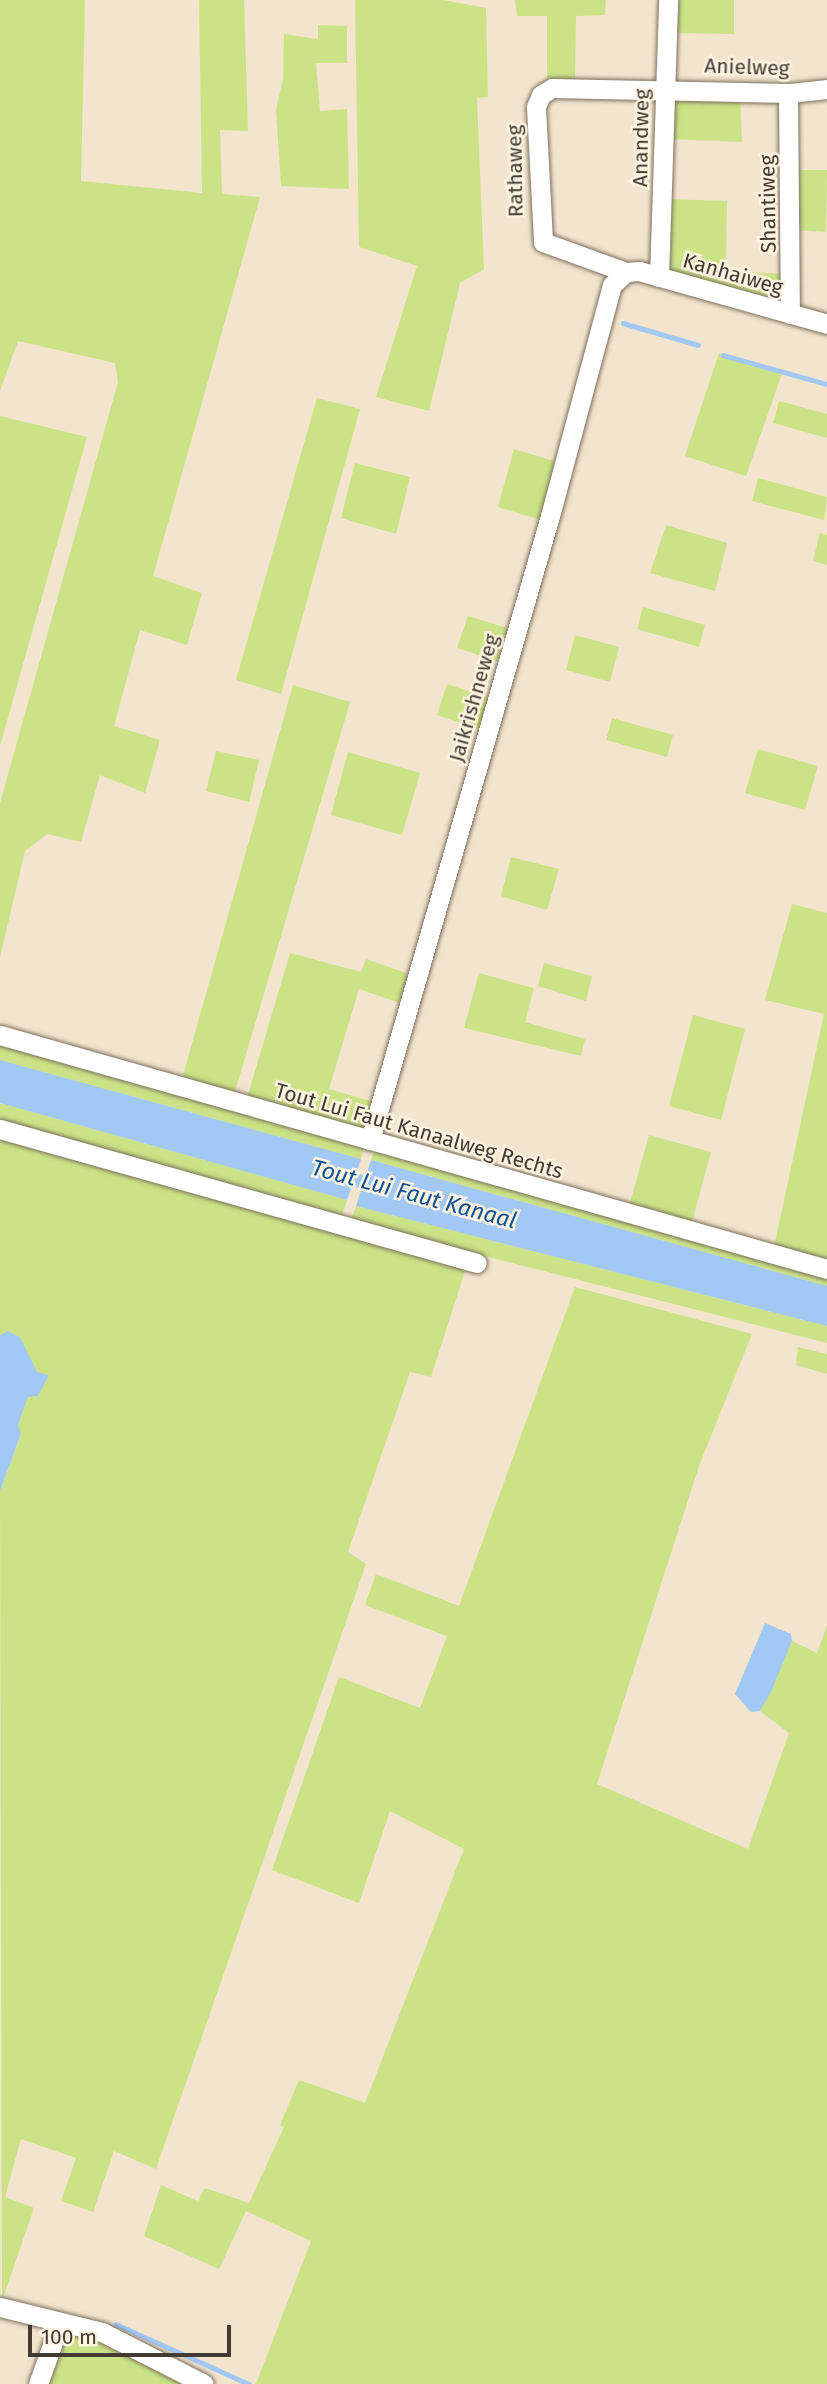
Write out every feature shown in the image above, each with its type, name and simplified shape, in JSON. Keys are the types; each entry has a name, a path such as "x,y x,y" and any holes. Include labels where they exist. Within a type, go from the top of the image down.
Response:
{"street":[{"name":"Anandweg","path":"659,277 668,0"},
{"name":"Anielweg","path":"664,87 788,93 827,89"},
{"name":"Rathaweg","path":"626,272 543,242 536,107 541,95 552,88 664,87"},
{"name":"Shantiweg","path":"788,93 790,314"},
{"name":"Kanhaiweg","path":"626,272 659,277 827,324"},
{"name":"Jaikrishneweg","path":"370,1140 550,516 612,285 626,272"},
{"name":"Tout Lui Faut Kanaalweg Rechts","path":"0,1035 827,1269"},
{"path":"0,1129 476,1263"},
{"path":"0,2307 102,2332 204,2384"},
{"path":"38,2384 60,2323"}],"green space":[{"path":"0,0 85,0 81,181 202,193 199,0 244,0 248,131 220,130 222,194 260,197 153,576 202,593 187,645 140,630 114,726 160,740 145,793 100,775 81,842 47,834 25,851 0,957 0,803 118,382 115,363 18,341 0,391"},
{"path":"355,0 443,0 486,8 488,97 477,98 484,269 460,283 429,411 376,397 417,266 359,247"},
{"path":"515,0 606,0 605,15 576,16 575,82 547,82 547,16 517,16"},
{"path":"673,0 734,0 734,34 672,33"},
{"path":"318,25 347,26 347,63 316,63 320,111 347,109 349,189 281,186 276,110 283,79 284,34 318,39"},
{"path":"671,91 740,95 742,142 670,139"},
{"path":"796,170 827,170 826,232 794,230"},
{"path":"670,199 727,201 726,271 785,274 783,308 672,274 668,267"},
{"path":"719,353 783,371 746,476 685,456"},
{"path":"317,398 360,409 281,694 236,680"},
{"path":"779,401 827,414 827,438 773,423"},
{"path":"0,416 87,437 0,746"},
{"path":"514,449 557,462 541,520 498,507"},
{"path":"355,463 410,477 396,534 341,518"},
{"path":"758,478 827,497 824,520 752,501"},
{"path":"666,525 727,543 715,591 650,573"},
{"path":"820,533 827,535 827,565 813,561"},
{"path":"643,607 705,625 699,647 637,629"},
{"path":"468,616 507,628 497,661 457,648"},
{"path":"575,635 619,647 610,682 566,670"},
{"path":"447,684 489,698 480,729 437,715"},
{"path":"293,685 350,702 234,1095 182,1079"},
{"path":"612,718 673,735 667,757 606,740"},
{"path":"758,749 818,766 805,810 745,793"},
{"path":"216,751 259,760 249,802 206,791"},
{"path":"348,752 420,773 402,835 331,815"},
{"path":"511,857 559,869 547,910 501,896"},
{"path":"792,904 827,913 827,1262 774,1247 824,1014 765,1000"},
{"path":"290,953 361,972 366,959 412,975 403,1004 359,989 329,1089 374,1102 364,1133 247,1098"},
{"path":"544,963 592,976 586,1001 538,986"},
{"path":"479,973 534,988 525,1022 585,1039 581,1056 464,1028"},
{"path":"693,1015 745,1029 721,1120 669,1106"},
{"path":"0,1042 364,1145 361,1159 0,1060"},
{"path":"0,1103 347,1200 341,1218 0,1121"},
{"path":"649,1135 711,1152 692,1222 630,1203"},
{"path":"0,1140 466,1268 431,1377 410,1372 348,1552 366,1564 156,2169 114,2151 93,2212 61,2201 76,2158 21,2139 5,2197 34,2208 2,2301 0,1491 21,1435 18,1425 28,1396 48,1375 37,1372 7,1331 0,1335"},
{"path":"375,1150 827,1277 827,1286 371,1160"},
{"path":"356,1206 827,1326 827,1343 351,1222"},
{"path":"575,1287 752,1334 699,1466 597,1784 748,1849 789,1733 760,1711 792,1641 817,1653 827,1625 827,2384 256,2384 311,2241 246,2211 219,2269 144,2236 161,2185 198,2201 205,2188 249,2203 284,2127 280,2125 299,2080 365,2103 464,1849 390,1811 359,1903 272,1870 339,1677 420,1708 447,1636 365,1605 376,1574 459,1606"},
{"path":"798,1347 827,1354 827,1374 796,1365"},
{"path":"63,2329 105,2340 192,2384 43,2384"}],"water":[{"path":"0,1060 361,1159 347,1200 0,1103"},
{"path":"371,1160 827,1286 827,1326 356,1206"},
{"path":"7,1331 20,1337 37,1372 49,1375 38,1396 28,1397 18,1425 21,1434 0,1491 0,1335"},
{"path":"765,1623 791,1634 792,1641 771,1692 760,1711 751,1712 735,1694"}],"waterway":[{"path":"623,323 698,345"},
{"path":"723,355 827,384"},
{"name":"Tout Lui Faut Kanaal","path":"336,1175 381,1187"},
{"path":"116,2324 249,2384"}]}
